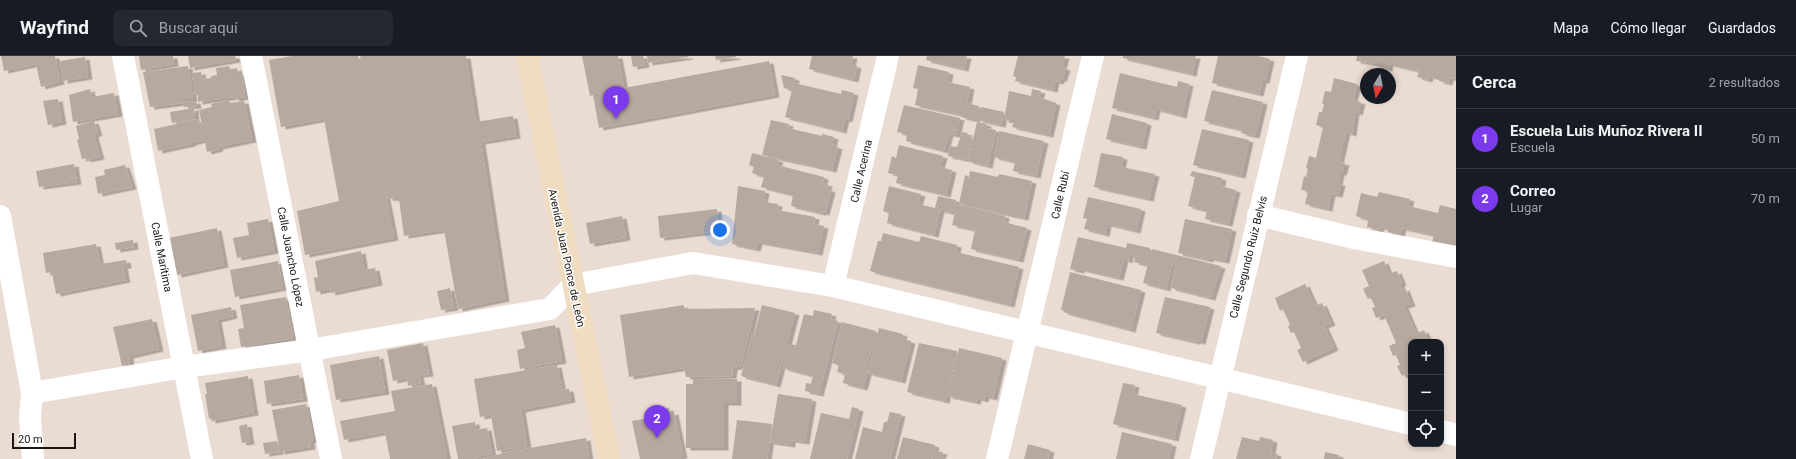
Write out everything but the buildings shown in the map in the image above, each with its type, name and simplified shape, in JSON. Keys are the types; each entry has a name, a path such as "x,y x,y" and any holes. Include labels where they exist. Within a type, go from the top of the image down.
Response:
{"main road":[{"name":"Avenida Juan Ponce de León","path":"527,56 572,285 609,459"}],"street":[{"name":"Calle Marítima","path":"123,56 202,459"},
{"name":"Calle Juancho López","path":"250,56 331,459"},
{"name":"Calle Acerina","path":"833,286 888,56"},
{"name":"Calle Rubí","path":"997,459 1093,56"},
{"name":"Calle Segundo Ruiz Belvis","path":"1200,459 1297,56"},
{"path":"1258,215 1354,238 1456,258"},
{"path":"0,216 32,393 30,418 33,459"},
{"path":"32,393 184,367 310,350 550,308 572,285 693,263 833,286 1408,423"},
{"path":"1444,432 1456,434"}],"place":[{"name":"Escuela Luis Muñoz Rivera II","path":"616,119"},
{"name":"Correo","path":"657,438"}]}
